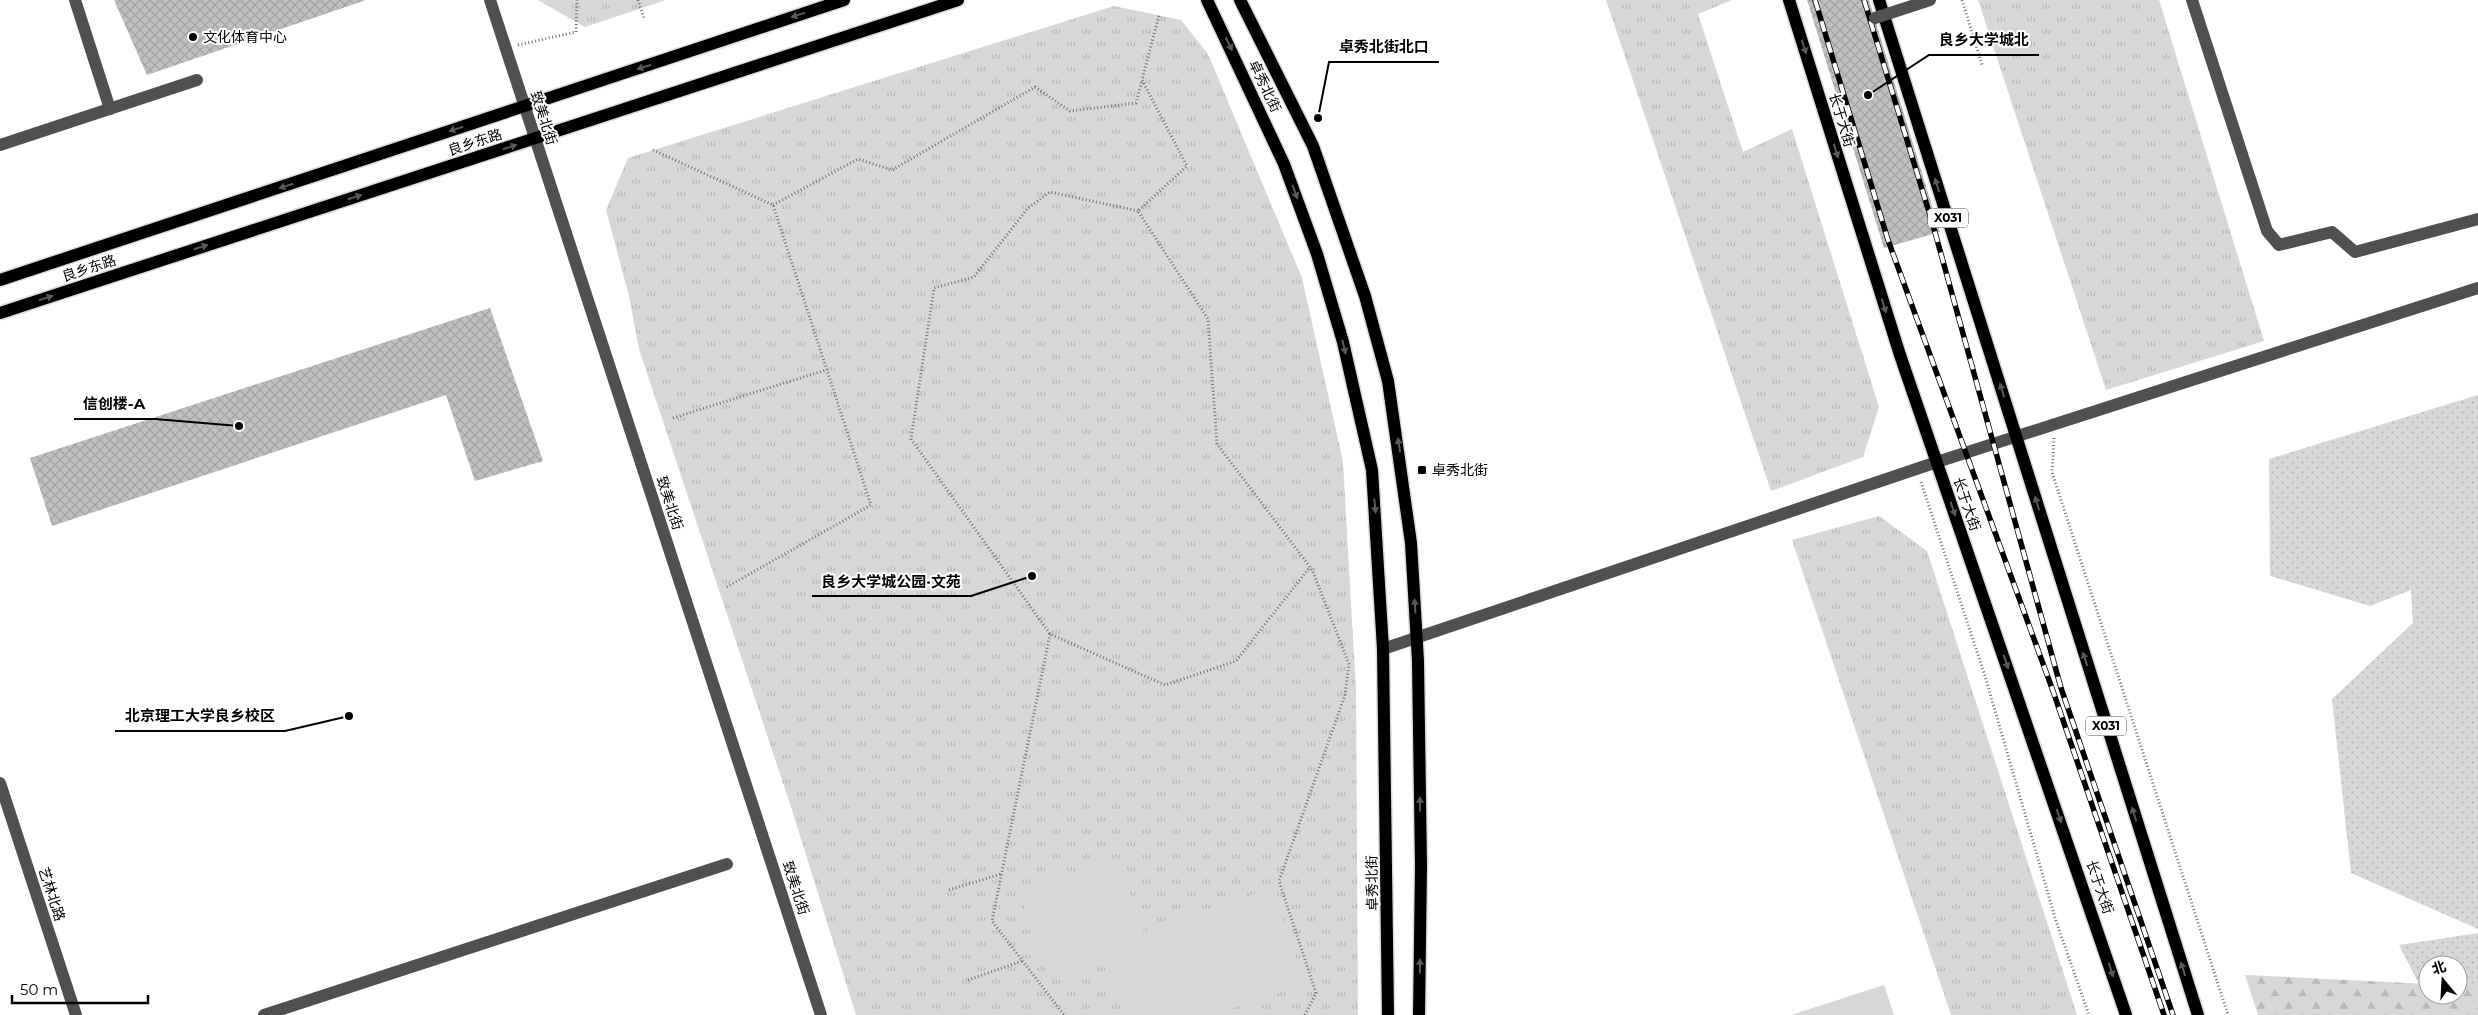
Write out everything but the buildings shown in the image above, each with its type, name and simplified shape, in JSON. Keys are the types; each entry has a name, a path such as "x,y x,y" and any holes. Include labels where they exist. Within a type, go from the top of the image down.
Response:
{"main road":[{"name":"良乡东路","path":"0,280 844,0"},
{"name":"良乡东路","path":"0,313 958,0"},
{"name":"卓秀北街","path":"1207,0 1284,164 1317,254 1343,342 1372,470 1383,649 1388,1015"},
{"path":"1240,0 1313,146 1365,296 1388,381 1402,468 1411,543 1416,638 1421,866 1419,1015"},
{"name":"长于大街","path":"1789,0 1900,355 2126,1015"},
{"name":"X031","path":"1879,0 2198,1015"}],"street":[{"path":"75,0 110,109"},
{"name":"致美北街","path":"490,0 822,1015"},
{"path":"1875,18 1930,0"},
{"path":"2192,0 2267,231 2279,245 2332,232 2355,252 2478,219"},
{"path":"0,145 197,80"},
{"path":"1383,649 1937,462 2478,288"},
{"name":"艺林北路","path":"0,783 76,1015"},
{"path":"264,1015 727,864"}],"path":[{"path":"505,48 576,32 577,0"},
{"path":"638,0 644,18"},
{"path":"1962,0 1982,65"},
{"path":"773,205 858,159 892,170 1034,87 1070,111 1136,103 1159,15"},
{"path":"1138,211 1186,166 1142,80"},
{"path":"654,150 773,205 871,505 725,588"},
{"path":"1305,1015 1316,993 1279,881 1345,695 1349,664 1310,566 1217,444 1208,319 1138,211 1050,192 1028,208 974,277 934,288 911,439 1050,634 1165,685 1236,662 1310,566"},
{"path":"673,418 826,370"},
{"path":"2055,425 2052,472 2228,1015"},
{"path":"1917,469 1985,676 2056,921 2089,1015"},
{"path":"1050,634 992,921 1064,1015"},
{"path":"949,890 1001,874"},
{"path":"968,980 1022,961"}],"green space":[{"path":"538,0 666,0 585,27"},
{"path":"1606,0 1732,0 1698,14 1743,152 1792,129 1879,407 1863,457 1771,491"},
{"path":"1978,0 2159,0 2264,341 2106,390"},
{"path":"1114,6 1181,20 1208,54 1302,278 1343,462 1356,690 1358,1015 856,1015 791,807 639,349 629,296 606,210 628,158"},
{"path":"2478,395 2478,929 2351,873 2332,699 2413,623 2411,590 2370,606 2270,576 2269,459"},
{"path":"1879,516 1927,551 2077,1015 1951,1015 1792,540"},
{"path":"1118,858 1143,932 1272,888 1305,984 1213,1015 1123,1015 1105,961 1049,979 1019,892"},
{"path":"2478,933 2478,1015 2435,1015 2430,1005 2468,1005 2468,955 2418,955 2418,982 2399,945"},
{"path":"2245,975 2418,984 2418,1005 2468,1005 2468,986 2478,987 2478,1015 2258,1015"},
{"path":"1884,985 1894,1015 1791,1015"}],"railway":[{"path":"1815,0 1888,240 2053,691 2164,1015"},
{"path":"1864,0 1933,225 2061,688 2173,1015"}],"place":[{"name":"文化体育中心","path":"193,37"},
{"name":"良乡大学城北","path":"1868,95"},
{"name":"卓秀北街北口","path":"1318,118"},
{"name":"信创楼-A","path":"239,426"},
{"name":"卓秀北街","path":"1422,470"},
{"name":"良乡大学城公园·文苑","path":"1032,576"},
{"name":"北京理工大学良乡校区","path":"349,716"}]}
